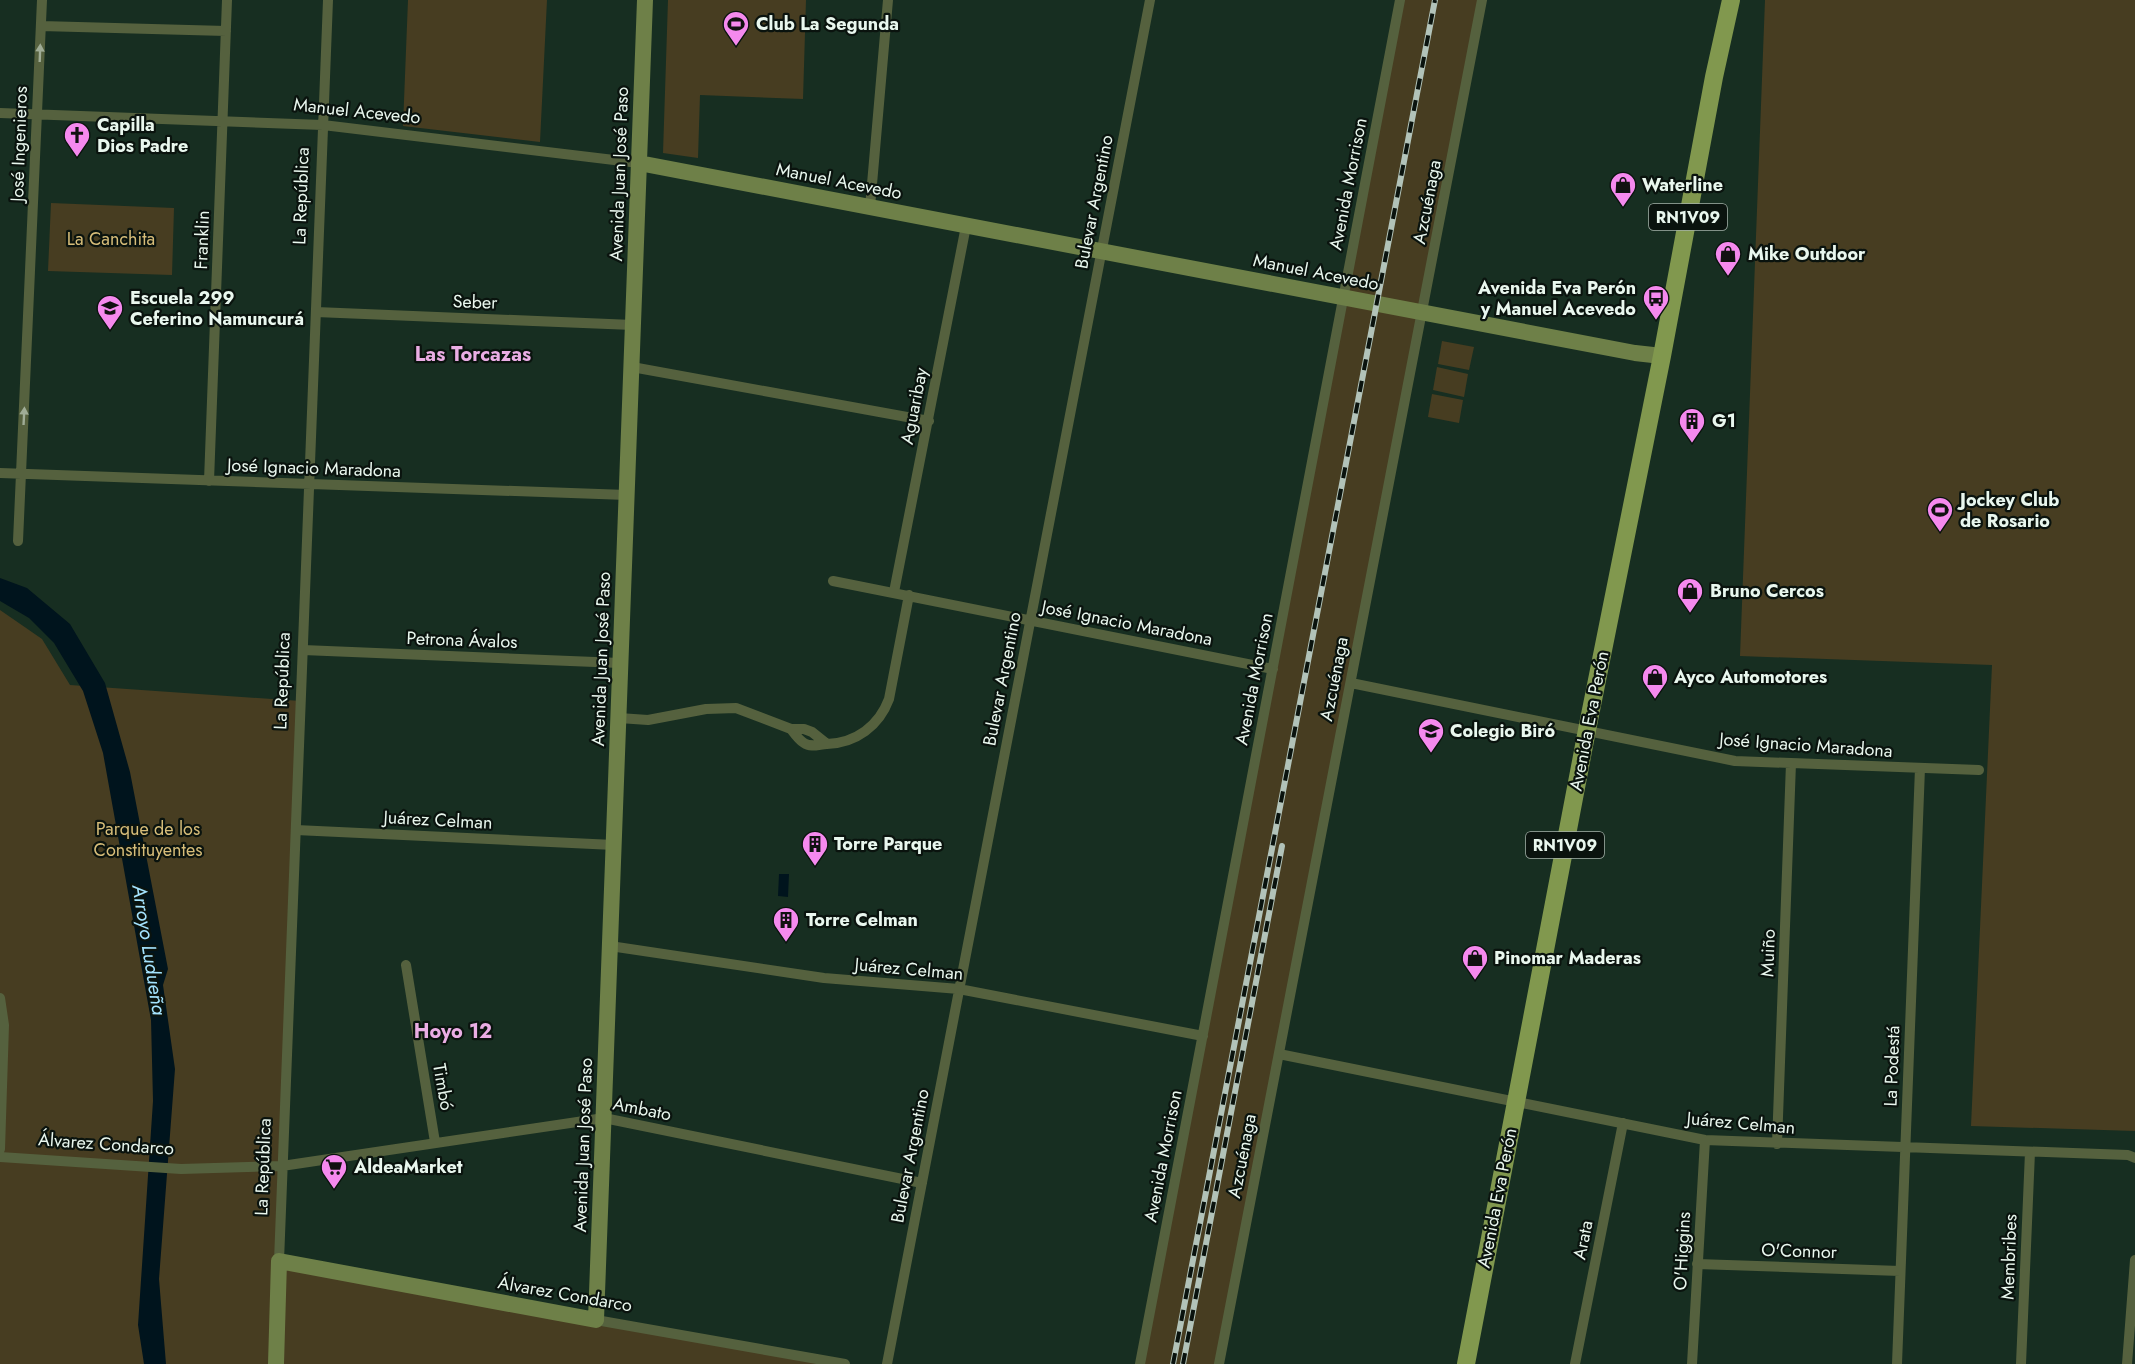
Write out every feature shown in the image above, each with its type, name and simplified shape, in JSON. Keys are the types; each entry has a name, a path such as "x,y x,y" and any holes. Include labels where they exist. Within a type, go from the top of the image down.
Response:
{"main road":[{"name":"Avenida Juan José Paso","path":"596,1320 645,0"},
{"name":"Avenida Eva Perón","path":"1714,77 1719,0"},
{"name":"Avenida Eva Perón","path":"1466,1364 1515,1100 1662,356 1714,77 1731,0"},
{"name":"Manuel Acevedo","path":"639,163 1343,298 1662,356"},
{"name":"Álvarez Condarco","path":"279,1261 596,1320"},
{"name":"La República","path":"276,1364 279,1261"}],"street":[{"name":"José Ingenieros","path":"18,541 42,0"},
{"name":"Franklin","path":"209,481 227,0"},
{"name":"La República","path":"279,1261 328,0"},
{"path":"870,207 888,0"},
{"name":"Bulevar Argentino","path":"887,1364 1150,0"},
{"name":"Avenida Morrison","path":"1140,1364 1400,0"},
{"name":"Azcuénaga","path":"1219,1364 1482,0"},
{"path":"41,27 226,31"},
{"name":"Manuel Acevedo","path":"0,113 323,125 639,163"},
{"name":"Aguaribay","path":"894,592 966,226"},
{"name":"Seber","path":"316,312 633,325"},
{"path":"632,367 929,421"},
{"name":"José Ignacio Maradona","path":"0,472 627,495"},
{"name":"José Ignacio Maradona","path":"833,581 1273,669"},
{"path":"618,718 648,720 722,707 736,708 790,729 803,743 816,746 848,741 875,723 884,713 889,699 909,595"},
{"name":"Petrona Ávalos","path":"303,650 620,663"},
{"name":"José Ignacio Maradona","path":"1351,683 1735,761 1979,770"},
{"name":"Muiño","path":"1777,1144 1791,763"},
{"name":"La Podestá","path":"1897,1364 1920,768"},
{"name":"Juárez Celman","path":"296,830 614,845"},
{"name":"Juárez Celman","path":"610,946 824,978 959,989 1203,1036"},
{"name":"Timbó","path":"406,966 435,1142"},
{"path":"0,998 4,1025 0,1149"},
{"name":"Juárez Celman","path":"1279,1054 1706,1140 2128,1155 2135,1158"},
{"name":"Ambato","path":"282,1166 604,1118 922,1183"},
{"name":"Arata","path":"1575,1364 1623,1123"},
{"name":"O'Higgins","path":"1692,1364 1706,1140"},
{"name":"Membribes","path":"2021,1364 2030,1152"},
{"name":"Álvarez Condarco","path":"0,1157 181,1169 282,1166"},
{"path":"2127,1364 2135,1260"},
{"name":"O'Connor","path":"1697,1264 1900,1271"},
{"name":"Álvarez Condarco","path":"596,1320 845,1364"}],"green space":[{"path":"408,0 547,0 540,142 403,126"},
{"name":"Club La Segunda","path":"668,0 806,0 803,99 700,95 698,158 663,153"},
{"path":"1400,0 1482,0 1219,1364 1140,1364"},
{"name":"Jockey Club de Rosario","path":"1765,0 2135,0 2135,1131 1971,1126 1992,665 1740,656"},
{"name":"La Canchita","path":"51,203 174,208 172,275 48,271"},
{"path":"1442,341 1474,347 1469,370 1438,364"},
{"path":"1437,367 1468,374 1464,397 1433,390"},
{"path":"1432,394 1463,400 1459,423 1428,417"},
{"name":"Parque de los Constituyentes","path":"0,610 42,639 70,685 301,701 279,1261 845,1364 0,1364"}],"water":[{"name":"Arroyo Ludueña","path":"0,578 27,588 70,624 105,683 130,772 168,969 163,985 175,1069 159,1279 166,1364 144,1364 138,1325 153,1101 151,1020 103,753 83,691 54,643 29,618 0,601"},
{"path":"779,874 789,874 788,897 778,896"}],"railway":[{"path":"1173,1364 1435,0"},
{"path":"1183,1364 1282,846"}],"place":[{"name":"Club La Segunda","path":"736,47"},
{"name":"Capilla Dios Padre","path":"77,158"},
{"name":"Waterline","path":"1623,208"},
{"name":"Mike Outdoor","path":"1728,277"},
{"name":"Avenida Eva Perón y Manuel Acevedo","path":"1656,321"},
{"name":"Escuela 299 Ceferino Namuncurá","path":"110,331"},
{"name":"G1","path":"1692,444"},
{"name":"Jockey Club de Rosario","path":"1940,533"},
{"name":"Bruno Cercos","path":"1690,614"},
{"name":"Ayco Automotores","path":"1655,700"},
{"name":"Colegio Biró","path":"1431,754"},
{"name":"Torre Parque","path":"815,867"},
{"name":"Torre Celman","path":"786,943"},
{"name":"Pinomar Maderas","path":"1475,981"},
{"name":"AldeaMarket","path":"334,1190"}],"district":[{"name":"Las Torcazas","path":"473,354"},
{"name":"Hoyo 12","path":"453,1031"}]}
